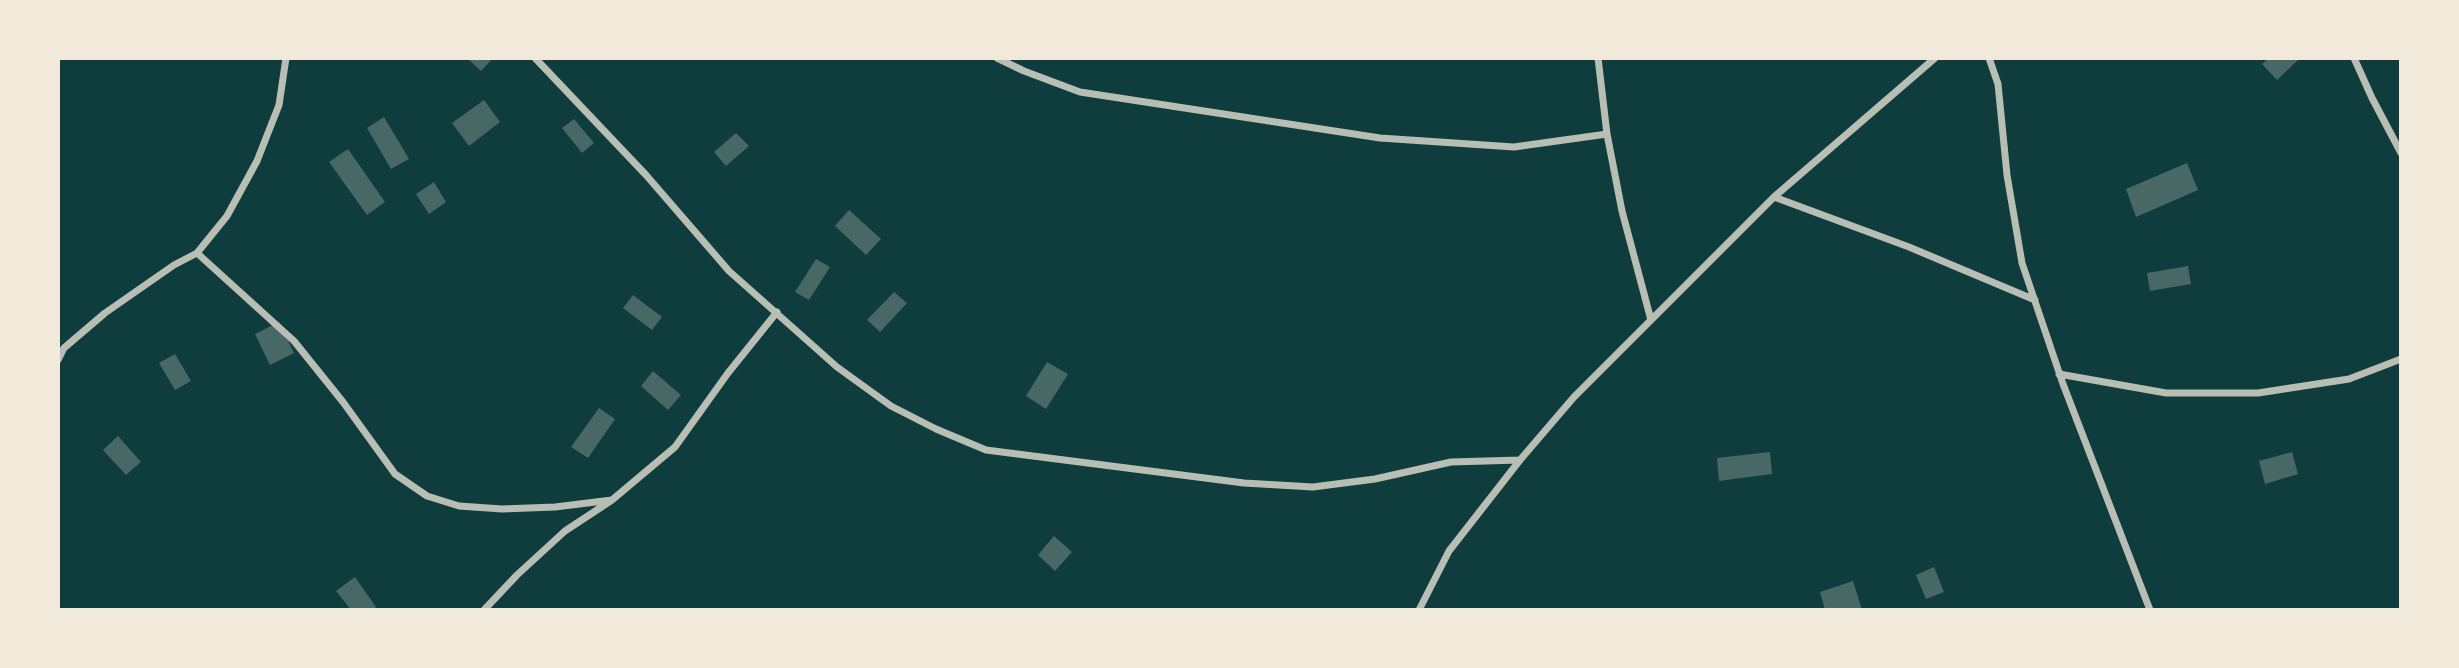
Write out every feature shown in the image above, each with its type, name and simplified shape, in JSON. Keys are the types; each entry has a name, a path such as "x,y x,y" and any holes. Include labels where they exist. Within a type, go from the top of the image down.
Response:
{"street":[{"path":"58,360 64,348 105,313 174,265 197,253 227,216 257,162 279,105 286,58"},
{"path":"535,58 646,175 729,271 837,367 891,406 986,450 1244,483 1313,487 1375,479 1451,462 1520,460"},
{"path":"997,58 1080,92 1380,138 1514,147 1607,134"},
{"path":"1598,58 1607,134 1622,211 1651,320"},
{"path":"1419,610 1448,551 1574,397 1774,197 1935,58"},
{"path":"1989,58 1998,84 2014,223 2022,262 2059,374 2150,610"},
{"path":"2354,58 2401,153"},
{"path":"1774,197 1909,247 2035,300"},
{"path":"197,253 294,341 344,402 395,474 428,496 459,506 502,509 555,507 612,500"},
{"path":"484,610 565,531 612,500 675,447 728,373 777,312"},
{"path":"2059,374 2166,393 2258,393 2349,379 2401,359"}],"building":[{"path":"467,58 493,58 481,71"},
{"path":"2269,58 2300,58 2277,80 2262,64"},
{"path":"484,100 500,122 469,146 452,123"},
{"path":"384,117 409,159 391,169 367,128"},
{"path":"574,119 594,143 582,153 562,128"},
{"path":"736,133 749,146 726,166 714,152"},
{"path":"348,149 385,202 367,215 329,162"},
{"path":"2187,163 2198,190 2136,217 2126,189"},
{"path":"434,182 446,202 429,214 416,194"},
{"path":"849,210 881,239 866,255 835,226"},
{"path":"816,259 830,267 809,300 795,292"},
{"path":"2188,266 2191,284 2150,291 2147,273"},
{"path":"894,292 907,303 880,332 867,320"},
{"path":"633,295 662,317 652,330 623,308"},
{"path":"279,322 294,353 270,365 255,334"},
{"path":"175,354 191,381 175,390 159,363"},
{"path":"1047,362 1068,374 1046,409 1026,396"},
{"path":"653,371 681,395 668,410 641,386"},
{"path":"599,408 615,419 588,458 571,447"},
{"path":"118,436 141,462 126,475 103,450"},
{"path":"1770,452 1772,474 1719,481 1717,458"},
{"path":"2292,452 2298,474 2265,484 2259,461"},
{"path":"1054,536 1072,552 1055,571 1038,555"},
{"path":"1934,567 1944,592 1926,599 1916,575"},
{"path":"355,577 376,607 372,610 351,610 336,591"},
{"path":"1853,581 1862,610 1825,610 1820,592"}]}
